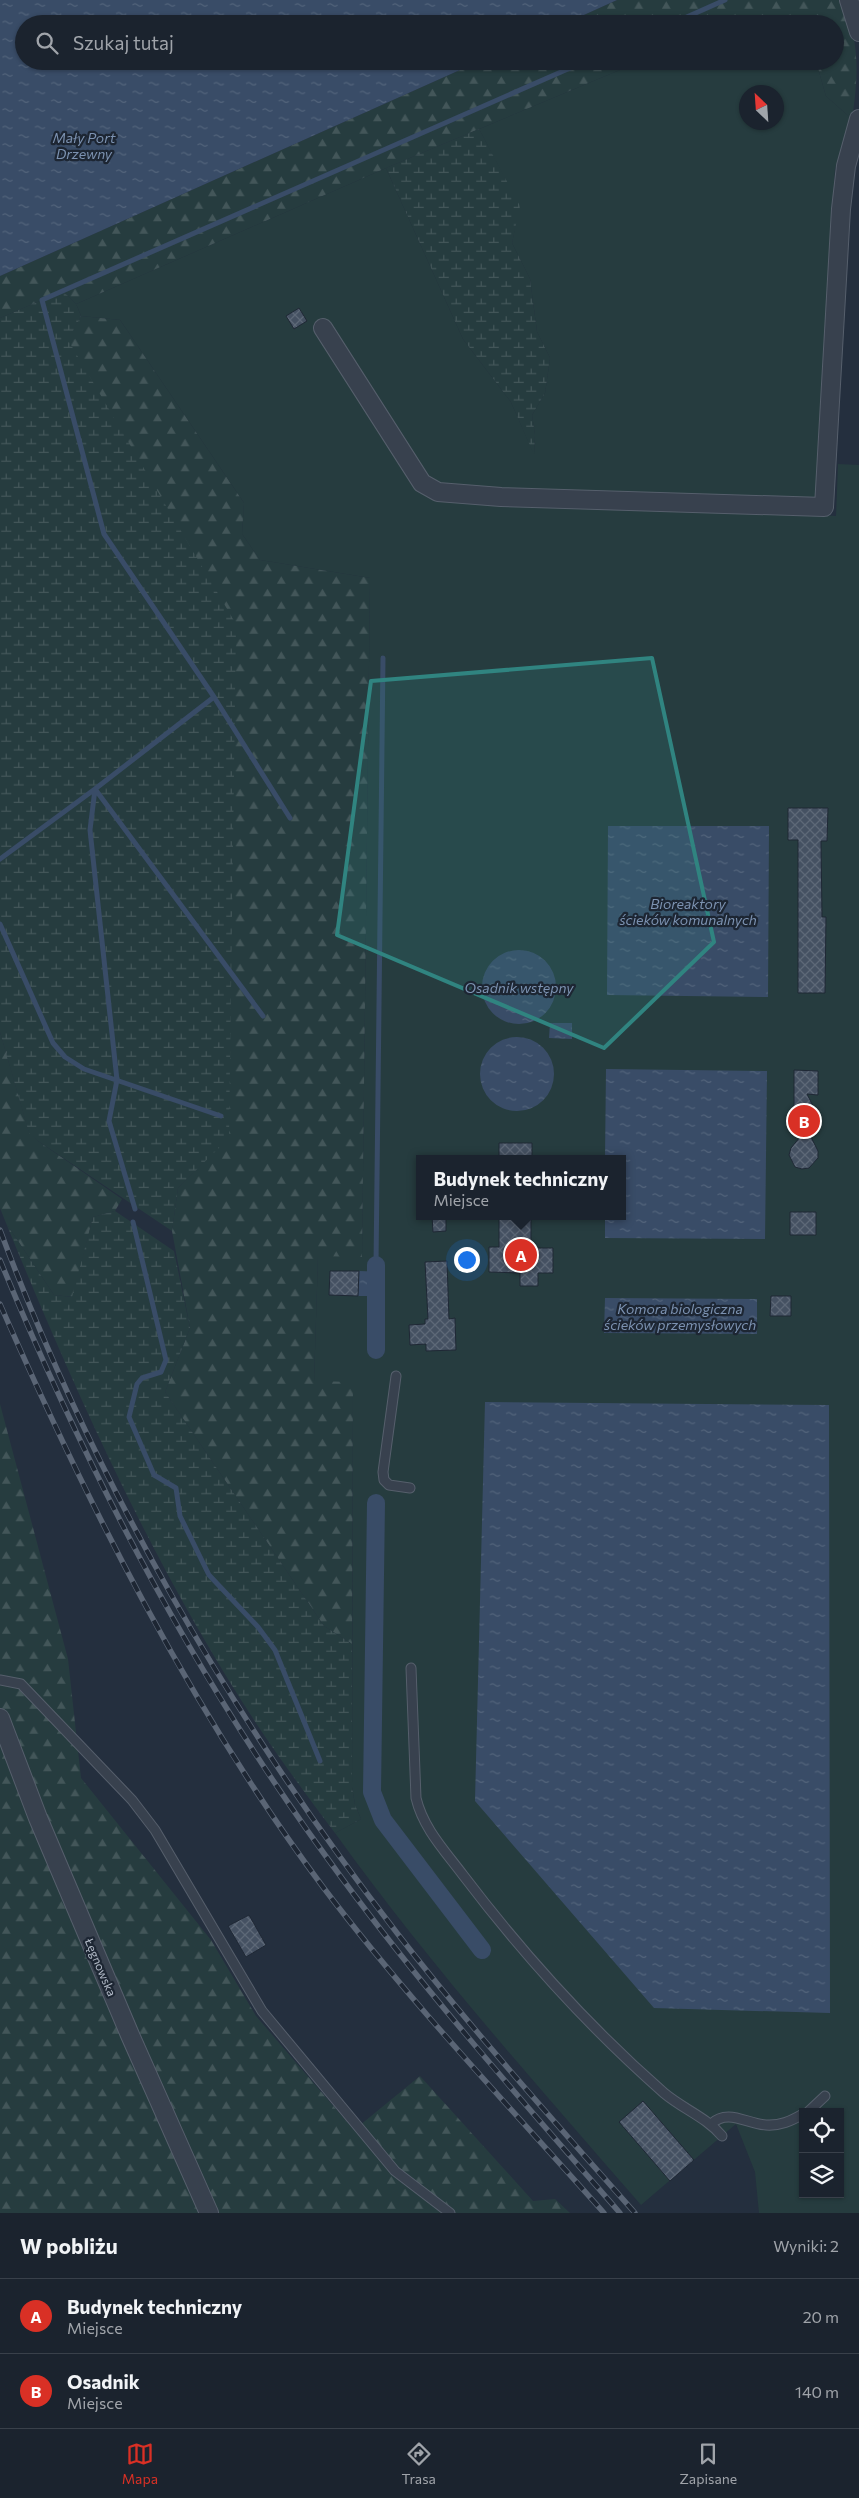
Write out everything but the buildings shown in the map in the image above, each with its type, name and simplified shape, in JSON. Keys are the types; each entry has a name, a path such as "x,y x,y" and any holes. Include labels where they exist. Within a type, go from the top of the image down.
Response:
{"street":[{"path":"849,0 859,32"},
{"path":"323,328 422,483 438,492 501,497 824,511 840,209 846,166 859,119"},
{"name":"Łęgnowska","path":"0,1718 42,1827 130,2035 209,2213"}],"lane":[{"path":"396,1376 383,1472 384,1480 389,1485 410,1488"},
{"path":"411,1668 416,1798 422,1816 433,1835 503,1928 570,2002 666,2094 711,2124 722,2136"},
{"path":"0,1680 21,1684 132,1800 156,1830 178,1864 262,2011 395,2171 450,2213"},
{"path":"812,2108 825,2096"},
{"path":"711,2124 715,2120 727,2116 758,2124 778,2125 799,2116"}],"highlighted area":[{"path":"652,658 714,942 604,1048 337,935 371,681"}],"green space":[{"path":"617,0 844,0 853,31 856,59 856,87 852,119 826,96 819,70 844,70 844,15 584,15"},
{"path":"460,70 620,70 386,168 76,304 63,291 0,318 0,276"},
{"path":"620,70 819,70 826,96 852,119 835,169 820,515 836,516 838,464 859,465 859,2213 759,2213 755,2172 736,2124 641,2205 445,1976 335,1833 361,1819 355,1805 352,1787 353,1382 314,1382 318,1256 362,1256 370,578 260,560 242,534 244,503 120,320 81,316 76,304 386,168 463,339 511,402 534,454 535,435 532,415 545,393 550,358 537,332 530,279 512,243 519,206 479,129"},
{"path":"479,129 520,206 512,243 530,279 537,332 550,358 545,393 532,415 535,435 534,455 511,402 463,339 386,168"},
{"path":"63,291 76,304 81,316 68,340 236,624 229,1138 178,1188 172,1231 38,1141 29,1133 0,1032 0,318"},
{"path":"81,316 120,320 244,503 242,534 260,560 370,578 362,1257 318,1256 314,1381 353,1382 352,1644 324,1626 165,1392 190,1328 172,1231 178,1188 229,1137 67,340"},
{"path":"0,1032 29,1132 38,1141 122,1199 115,1211 93,1217 73,1297 54,1295 6,1223 0,1208"},
{"path":"115,1211 174,1251 190,1328 165,1392 324,1626 352,1644 352,1787 355,1805 361,1819 335,1833 273,1748 225,1675 155,1550 91,1421 6,1223 54,1295 72,1297 93,1217"},
{"path":"0,1404 68,1659 81,1778 211,1940 256,2016 354,2130 420,2076 533,2201 555,2199 570,2213 0,2213"}],"water":[{"name":"Mały Port Drzewny","path":"0,0 617,0 584,15 15,15 15,70 460,70 0,276"},
{"name":"Bioreaktory ścieków komunalnych","path":"608,826 769,826 768,997 607,995"},
{"name":"Osadnik wstępny","path":"519,950 533,953 545,961 553,973 556,987 553,1001 545,1013 533,1021 519,1024 505,1021 493,1013 485,1001 482,987 485,973 493,961 505,953"},
{"path":"550,1023 572,1023 572,1039 549,1038"},
{"path":"517,1037 531,1040 543,1048 551,1060 554,1074 551,1088 543,1100 531,1108 517,1111 503,1108 491,1100 483,1088 480,1074 483,1060 491,1048 503,1040"},
{"path":"606,1069 767,1071 765,1239 605,1238 605,1220 626,1220 626,1155 605,1155"},
{"path":"359,1271 385,1272 384,1296 358,1296"},
{"name":"Komora biologiczna ścieków przemysłowych","path":"605,1298 757,1299 757,1334 604,1333"},
{"path":"485,1402 829,1405 830,2013 654,2008 475,1801"}],"waterway":[{"path":"691,15 725,0"},
{"path":"135,1209 109,1121 117,1080 90,830 95,789 214,697 104,534 42,300 566,70"},
{"path":"376,1265 383,658"},
{"path":"214,697 290,818"},
{"path":"0,859 95,789 263,1016"},
{"path":"0,924 53,1043 65,1057 84,1069 221,1116"},
{"path":"133,1222 166,1360 161,1372 142,1378 137,1384 129,1417 154,1475 176,1488 180,1516 209,1575 258,1627 275,1650 320,1761"},
{"path":"376,1265 376,1350"},
{"path":"376,1503 372,1792 383,1820 482,1950"}],"railway":[{"path":"0,1230 37,1324 79,1416 124,1507 172,1596 224,1684 279,1769 397,1933 454,2005 635,2213"},
{"path":"0,1260 71,1422 110,1501 151,1579 241,1731 341,1877 407,1963 477,2048 620,2213"},
{"path":"0,1304 69,1455 106,1530 145,1605 229,1750 323,1887 390,1971 460,2053 604,2213"}],"place":[{"name":"Osadnik","path":"804,1121"},
{"name":"Budynek techniczny","path":"521,1255"}]}
